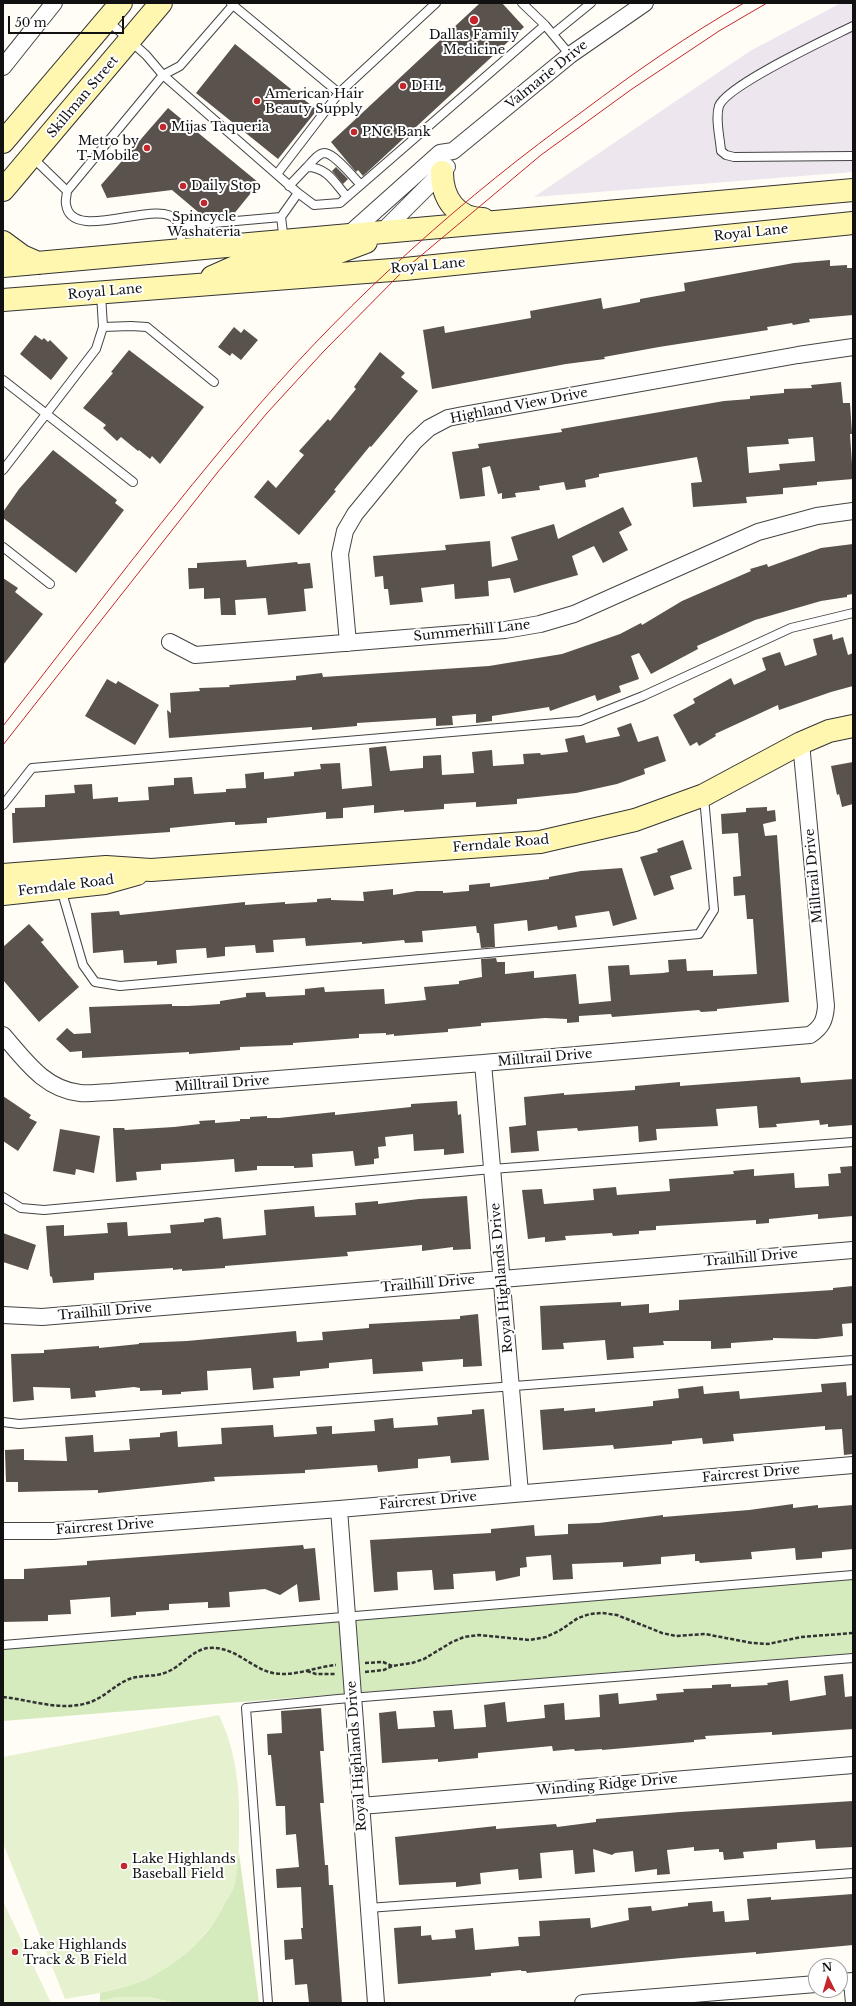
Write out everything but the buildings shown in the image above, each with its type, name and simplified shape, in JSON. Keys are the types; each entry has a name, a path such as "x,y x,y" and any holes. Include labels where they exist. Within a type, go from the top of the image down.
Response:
{"main road":[{"path":"3,142 121,3"},
{"name":"Skillman Street","path":"3,190 161,3"},
{"path":"442,172 442,183 446,197 456,210 466,217 474,219 524,219"},
{"path":"3,266 853,190"},
{"name":"Royal Lane","path":"3,300 405,269 853,223"},
{"path":"192,285 246,262 331,255 364,243 381,233"},
{"path":"3,242 22,256 38,263"},
{"name":"Ferndale Road","path":"3,875 106,867 151,870 540,842 635,820 704,795 802,743 829,731 853,726"},
{"name":"Ferndale Road","path":"3,894 105,883 151,870"}],"street":[{"path":"6,56 54,3"},
{"name":"Valmarie Drive","path":"347,236 440,153 453,151 570,55 645,3"},
{"name":"Valmarie Drive","path":"381,233 450,165 453,151"},
{"name":"Highland View Drive","path":"348,643 340,554 345,531 355,514 414,442 429,428 448,418 463,415 798,355 853,347"},
{"name":"Summerhill Lane","path":"170,642 196,655 505,630 540,624 574,614 758,532 817,516 853,511"},
{"name":"Milltrail Drive","path":"3,1035 35,1072 56,1087 80,1093 111,1092 799,1038 810,1035 820,1028 825,1018 826,1006 802,743"},
{"name":"Royal Highlands Drive","path":"483,1063 520,1493"},
{"name":"Trailhill Drive","path":"3,1315 42,1317 853,1250"},
{"name":"Faircrest Drive","path":"3,1531 53,1531 338,1509 853,1465"},
{"name":"Royal Highlands Drive","path":"338,1509 376,2003"},
{"name":"Winding Ridge Drive","path":"361,1806 853,1765"},
{"path":"583,2003 808,1985"}],"lane":[{"path":"181,250 180,226 176,219 165,213 95,221 78,220 69,214 66,204 67,192 163,75 180,66 235,6 245,3"},
{"path":"277,174 339,93 436,3"},
{"path":"522,3 545,25 570,55"},
{"path":"552,34 591,3"},
{"path":"235,6 339,93"},
{"path":"107,20 146,55 163,75 314,206 340,203 545,25"},
{"path":"853,26 770,68 727,96 720,104 718,111 720,151 726,155 734,157 853,156"},
{"path":"290,186 318,156 325,153 332,156 361,185"},
{"path":"32,156 67,192"},
{"path":"307,167 318,167 324,170 347,197"},
{"path":"284,242 281,217 298,193"},
{"path":"180,226 281,217"},
{"path":"3,470 96,349 103,328 101,292"},
{"path":"103,328 131,326 147,328 214,382"},
{"path":"3,380 133,482"},
{"path":"3,548 50,584"},
{"path":"3,805 32,768 580,721 642,696 791,628 853,613"},
{"path":"60,888 83,965 94,982 120,986 699,934 714,910 704,795"},
{"path":"3,1197 21,1208 44,1210 492,1169 853,1142"},
{"path":"3,1422 19,1424 853,1360"},
{"path":"3,1645 853,1575"},
{"path":"268,2003 246,1708 853,1658"},
{"path":"368,1908 853,1873"},
{"path":"848,1989 850,2003"}],"path":[{"path":"392,1666 412,1663 424,1659 452,1642 464,1637 479,1635 530,1640 546,1637 559,1631 578,1618 590,1614 602,1613 617,1615 662,1633 676,1636 717,1636 752,1643 768,1644 802,1637 853,1633"},
{"path":"3,1697 68,1707 83,1704 102,1697 121,1682 134,1678 165,1674 174,1670 198,1652 208,1648 220,1648 234,1652 271,1672 308,1671"}],"shaded area":[{"path":"841,3 853,3 853,172 534,197 750,51"}],"green space":[{"path":"853,1573 853,1653 3,1721 3,1644"},
{"name":"Lake Highlands Baseball Field","path":"219,1715 233,1756 238,1783 238,1865 236,1880 231,1894 201,1939 171,1965 137,1983 106,1992 65,1999 3,1843 3,1757"},
{"path":"239,1853 259,2003 176,2003 148,1997 133,1997 100,2001 100,1992 148,1979 181,1957 195,1945 216,1919 224,1904 235,1871"},
{"name":"Lake Highlands Track & B Field","path":"3,1901 51,2003 3,2003"},
{"path":"116,1997 148,1997 176,2003 99,2003 100,2001"}],"tram line":[{"path":"3,726 192,484 258,406 333,325 412,249 453,213 539,144 662,54 744,3"},
{"path":"3,745 217,473 267,413 324,351 405,269 541,155 632,89 719,31 767,3"}],"place":[{"name":"Dallas Family Medicine","path":"474,20"},
{"name":"DHL","path":"403,86"},
{"name":"American Hair Beauty Supply","path":"257,101"},
{"name":"Mijas Taqueria","path":"163,127"},
{"name":"PNC Bank","path":"354,132"},
{"name":"Metro by T-Mobile","path":"147,148"},
{"name":"Daily Stop","path":"183,186"},
{"name":"Spincycle Washateria","path":"204,203"},
{"name":"Lake Highlands Baseball Field","path":"124,1866"},
{"name":"Lake Highlands Track & B Field","path":"15,1952"}]}
